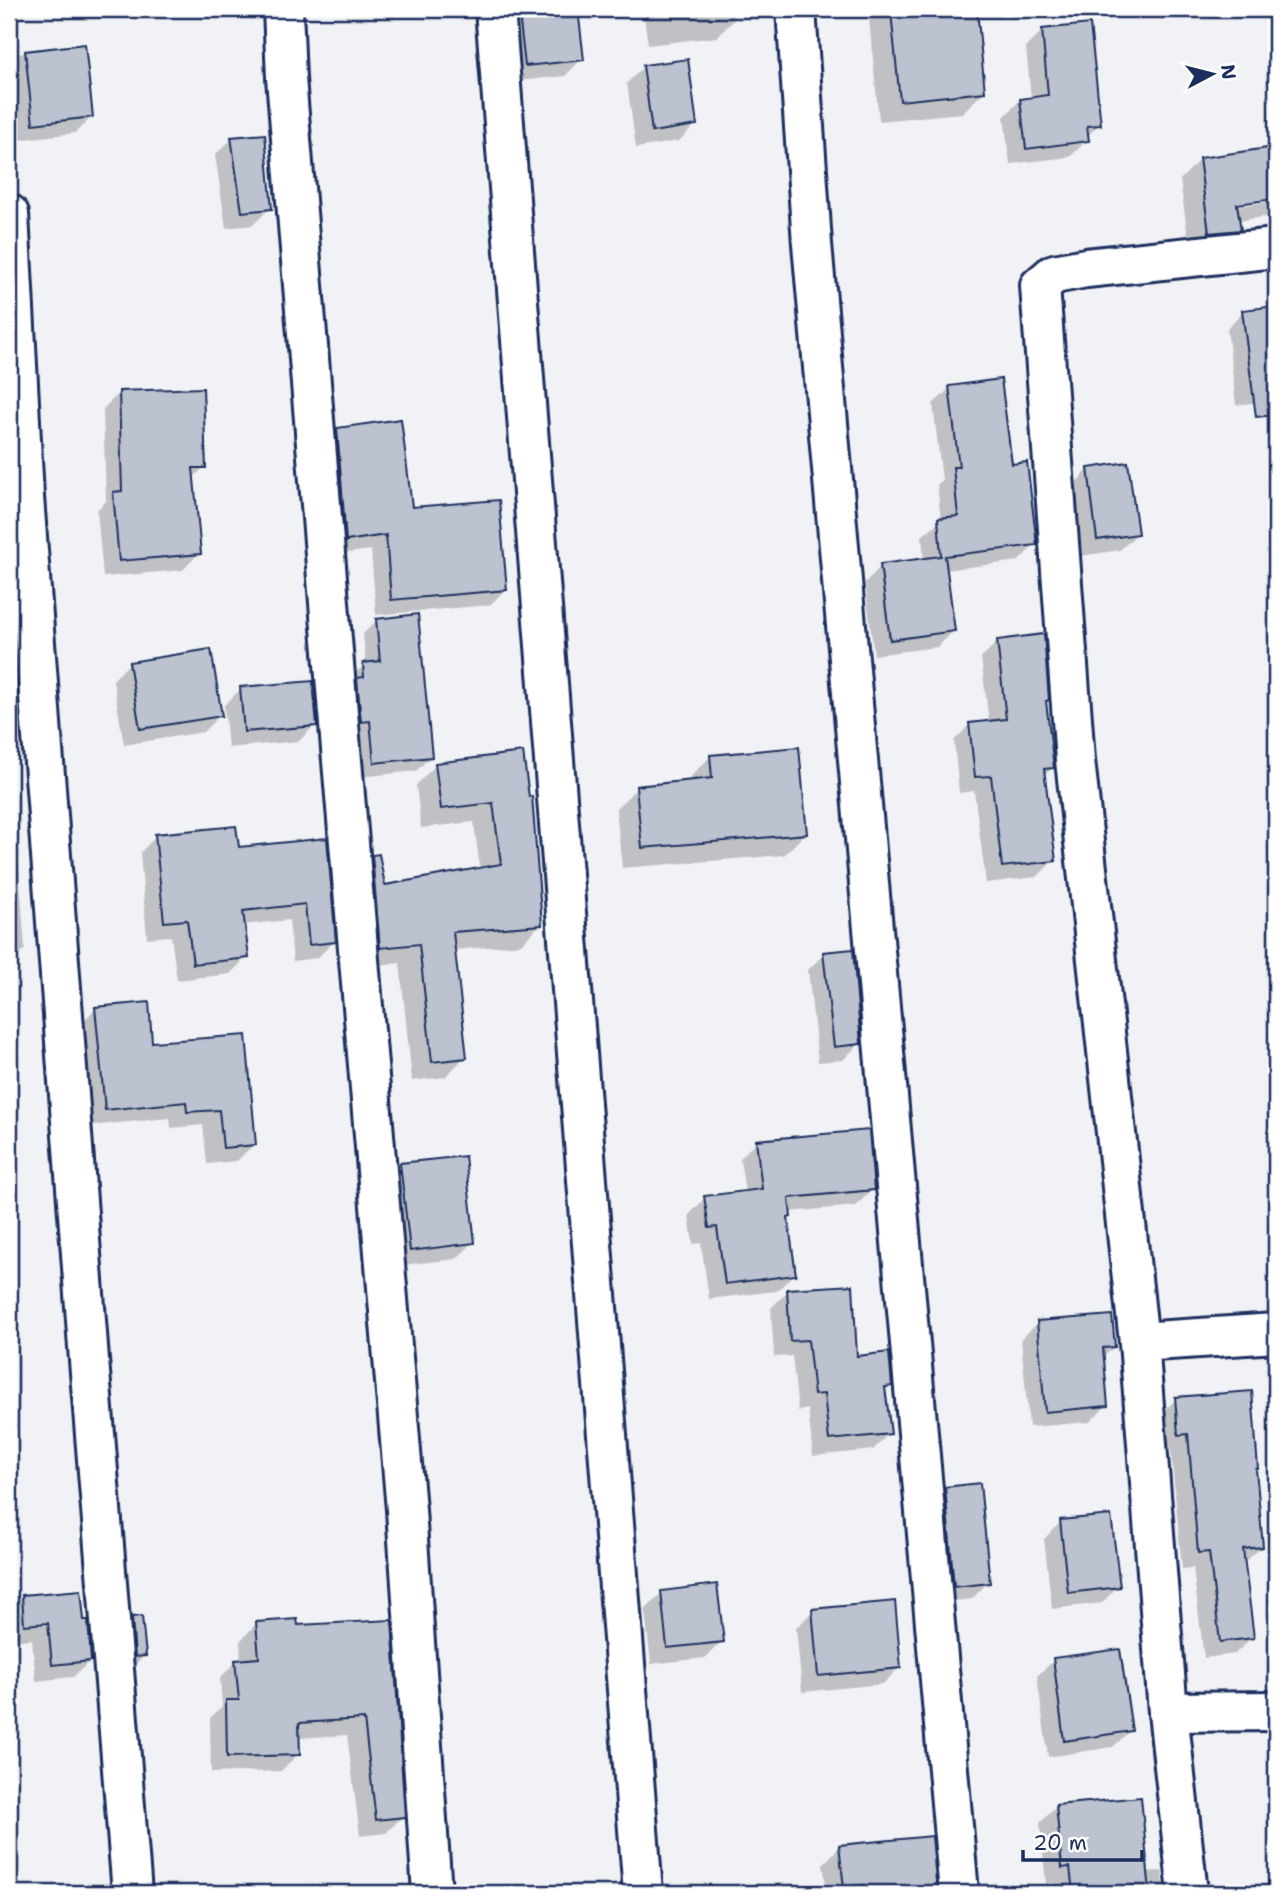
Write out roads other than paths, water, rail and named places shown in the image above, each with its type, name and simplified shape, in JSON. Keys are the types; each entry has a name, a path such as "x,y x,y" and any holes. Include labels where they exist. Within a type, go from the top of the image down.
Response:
{"street":[{"path":"283,9 286,78 338,722 406,1510 432,1893"},
{"path":"495,9 643,1893"},
{"path":"796,9 812,244 959,1893"},
{"path":"9,214 24,497 132,1893"},
{"path":"1188,1893 1168,1712 1139,1342 1075,760 1040,286 1054,274 1086,268 1276,248"},
{"path":"1139,1342 1276,1333"},
{"path":"1168,1712 1276,1711"}]}
